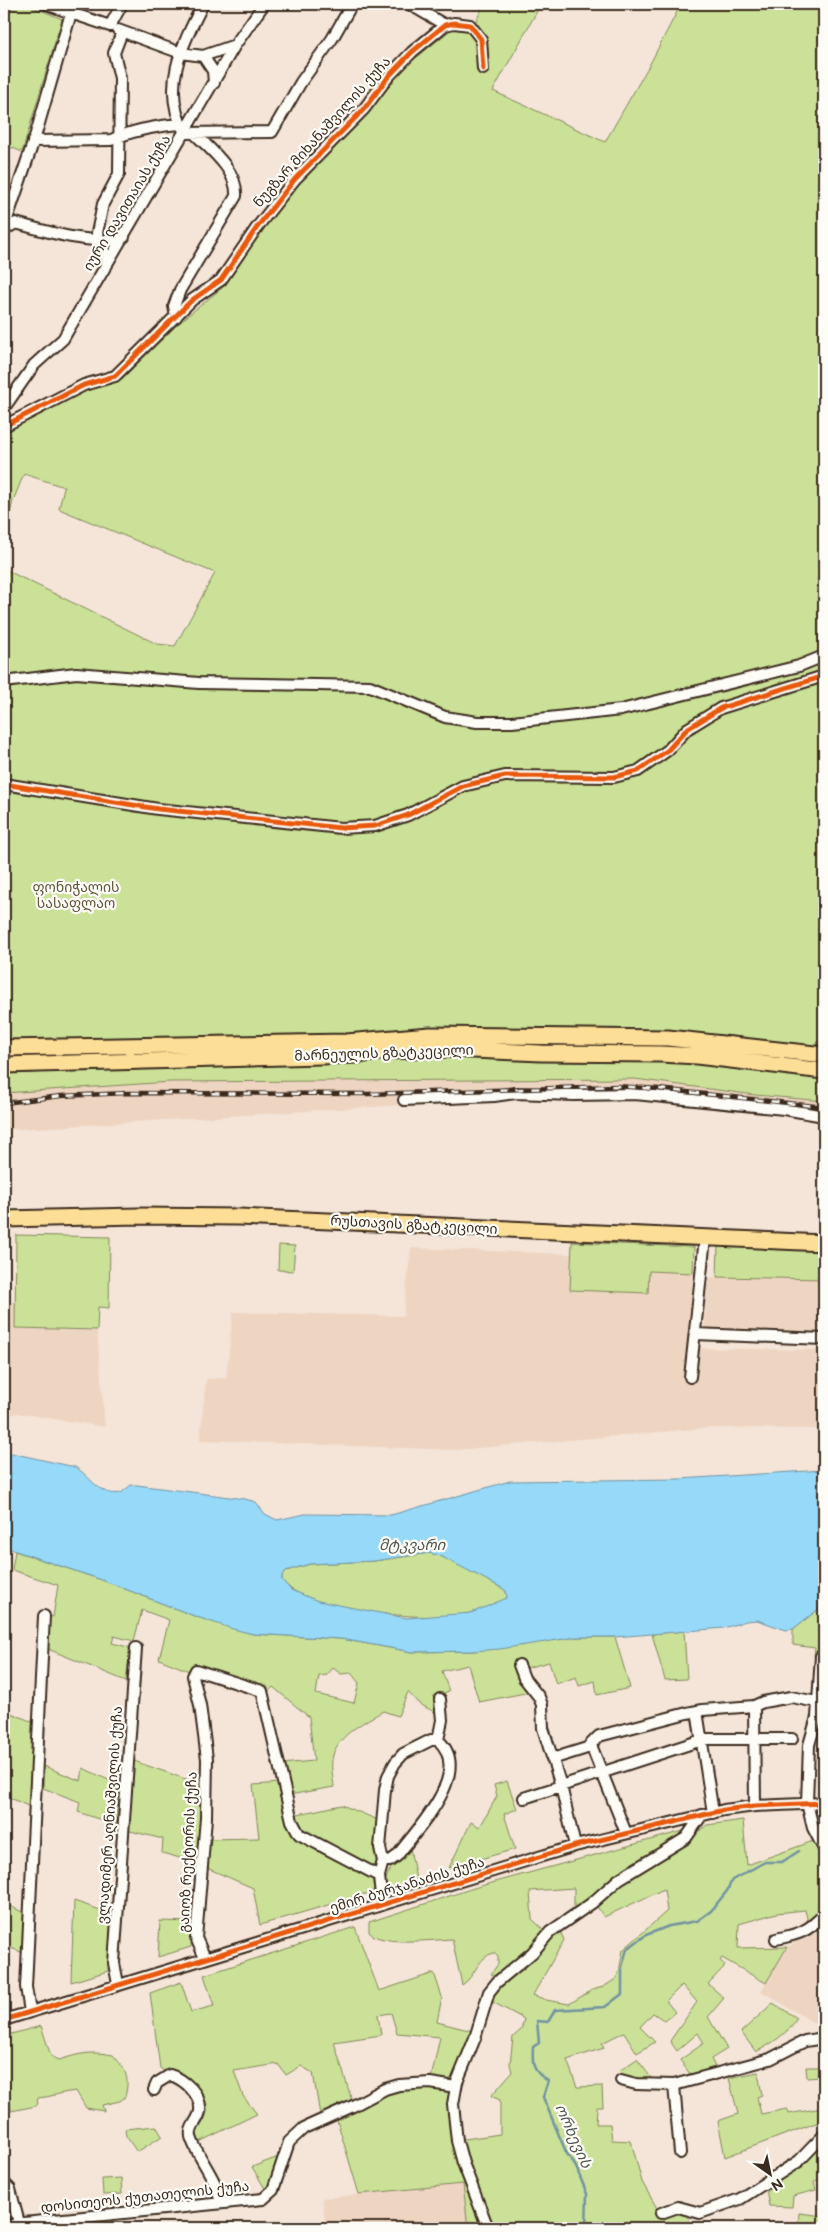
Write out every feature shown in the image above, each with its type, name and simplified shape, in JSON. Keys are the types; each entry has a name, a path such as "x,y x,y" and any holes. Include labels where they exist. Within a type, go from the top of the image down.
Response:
{"highway":[{"name":"მარნეულის გზატკეცილი","path":"5,1048 346,1042 430,1035 668,1038 824,1055"},
{"path":"5,1048 6,1065"},
{"name":"მარნეულის გზატკეცილი","path":"6,1065 357,1056 386,1052 452,1049 697,1056 824,1071"},
{"name":"რუსთავის გზატკეცილი","path":"4,1219 147,1216 239,1217 824,1243"}],"street":[{"path":"46,4 181,53 203,56 235,45"},
{"path":"110,26 122,4"},
{"path":"176,317 174,306 180,290 236,196 237,186 228,170 180,124 176,111 173,78 181,53 203,4"},
{"name":"იური დავითაიას ქუჩა","path":"4,408 34,365 63,339 124,236 190,133 235,45 264,4"},
{"path":"190,133 272,132 301,82 332,39 352,4"},
{"path":"409,4 445,25 454,23 470,25 481,39 483,69"},
{"path":"4,229 33,141 71,13"},
{"name":"ნუგზარ მიხანაშვილის ქუჩა","path":"4,426 84,385 115,376 192,300 221,280 258,226 296,179 364,109 388,77 412,52 445,25"},
{"path":"107,265 97,233 103,204 118,174 120,78 114,53 122,32"},
{"path":"203,56 213,71 214,83"},
{"path":"33,141 111,140 119,135 135,130 180,124"},
{"path":"4,229 16,223 49,232 100,241 124,236"},
{"path":"4,682 10,679 76,673 199,683 370,686 445,717 477,722 512,722 621,710 799,666 824,656"},
{"path":"4,784 158,809 341,828 375,826 408,815 463,786 505,776 614,777 638,770 668,750 687,728 722,708 824,676"},
{"path":"404,1100 494,1096 515,1093 574,1095 635,1094 824,1116"},
{"path":"690,1377 705,1238"},
{"path":"695,1334 824,1339"},
{"path":"30,2012 26,1987 44,1616"},
{"name":"ვლადიმერ აღნიაშვილის ქუჩა","path":"118,1984 114,1963 136,1648"},
{"path":"821,1656 815,1729 809,1746 808,1803 813,1828 824,1849"},
{"path":"519,1665 524,1678 539,1697 542,1706 542,1728 560,1786 575,1846"},
{"name":"გაიოზ რექტორის ქუჩა","path":"205,1958 196,1938 206,1818 207,1759 200,1705 193,1672 196,1670 262,1692 292,1821 299,1834 379,1876"},
{"path":"552,1759 587,1748 599,1736 697,1711 754,1706 763,1702 791,1697 817,1702"},
{"path":"384,1861 390,1861 397,1856 443,1794 448,1781 450,1766 447,1752 438,1740 442,1720 440,1699"},
{"path":"754,1706 755,1806"},
{"path":"697,1711 713,1813"},
{"path":"524,1798 715,1737 792,1739"},
{"path":"382,1905 379,1876 384,1861 380,1848 388,1776 395,1763 403,1754 431,1740 438,1740"},
{"path":"591,1745 626,1833"},
{"name":"ემირ ბურჯანაძის ქუჩა","path":"4,2020 575,1846 713,1813 755,1806 824,1803"},
{"path":"488,2228 457,2141 453,2104 456,2087 475,2038 489,1992 497,1982 532,1952 550,1932 592,1903 619,1879 686,1838 702,1815"},
{"path":"776,1939 803,1933 812,1928 824,1914"},
{"path":"621,2080 636,2084 674,2085 770,2059 805,2042 824,2038"},
{"path":"154,2090 157,2083 170,2074 179,2078 191,2088 199,2103 200,2110 191,2127 191,2139 219,2192 221,2202"},
{"name":"დოსითეოს ქუთათელის ქუჩა","path":"4,2225 263,2199 273,2190 289,2142 304,2128 392,2087 430,2083 456,2087"},
{"path":"674,2085 680,2153"},
{"path":"661,2212 678,2207 700,2213 740,2199 798,2161 824,2135"},
{"path":"4,2183 10,2189 19,2223"}],"shaded area":[{"path":"4,4 13,4 4,27"},
{"path":"635,1079 755,1095 824,1101 824,1121 633,1095 500,1099 4,1130 4,1093 170,1082"},
{"path":"411,1248 571,1254 570,1290 648,1293 648,1271 693,1273 689,1348 824,1350 824,1429 706,1428 456,1450 200,1440 206,1379 226,1378 233,1312 403,1316"},
{"path":"707,1278 824,1279 824,1337 704,1332"},
{"path":"4,1301 16,1302 16,1328 97,1330 105,1427 17,1413 4,1418"},
{"path":"824,1926 824,2029 761,1991 787,1947"},
{"path":"464,2184 468,2228 326,2228 322,2198"}],"green space":[{"path":"13,4 26,4 62,19 22,152 4,144 4,72 6,66 4,65 4,27"},
{"name":"ფონიჭალის სასაფლაო","path":"484,4 541,4 493,91 605,142 651,62 681,4 824,4 824,1047 703,1036 354,1039 4,1046 4,569 157,644 175,646 215,573 59,509 64,487 24,474 13,501 4,537 4,429 87,389 122,379 181,321 222,288 293,187 411,62 453,28 463,28 471,32"},
{"path":"439,1056 559,1061 671,1062 824,1077 824,1101 755,1095 635,1079 170,1082 4,1093 4,1074 240,1064 329,1064"},
{"path":"16,1235 110,1237 109,1308 98,1307 97,1330 15,1328"},
{"path":"572,1242 694,1247 693,1273 649,1271 648,1293 570,1290"},
{"path":"279,1245 295,1246 293,1271 278,1270"},
{"path":"718,1245 824,1250 824,1279 717,1277"},
{"path":"15,1551 102,1580 197,1617 253,1634 341,1639 412,1652 473,1651 577,1637 615,1637 630,1688 597,1695 595,1681 579,1686 576,1677 556,1684 549,1662 526,1668 530,1692 479,1702 468,1665 442,1671 449,1691 439,1695 438,1714 418,1703 408,1692 398,1716 383,1711 347,1734 336,1747 332,1759 334,1787 289,1795 281,1764 314,1761 309,1717 273,1687 268,1692 192,1668 189,1671 159,1659 169,1620 142,1610 134,1641 114,1636 112,1643 128,1647 130,1651 126,1681 48,1649 49,1616 53,1617 58,1585 12,1570","holes":["333,1668 341,1674 351,1673 359,1683 354,1703 316,1694 319,1676 327,1675"]},
{"path":"429,1553 440,1555 502,1588 506,1591 507,1598 489,1607 454,1616 401,1615 341,1607 315,1600 294,1591 282,1580 282,1575 285,1571 310,1564 374,1561"},
{"path":"824,1605 824,1657 814,1656 815,1648 793,1645 793,1629"},
{"path":"684,1631 687,1679 665,1680 652,1634"},
{"path":"4,1710 35,1723 30,1807 4,1795"},
{"path":"131,1760 203,1785 198,1863 162,1853 163,1839 126,1830"},
{"path":"44,1766 81,1781 83,1768 119,1785 116,1825 78,1812 80,1802 43,1788"},
{"path":"507,1781 517,1809 504,1814 515,1849 449,1868 471,1822 480,1827 497,1796 494,1785"},
{"path":"280,1783 290,1826 372,1877 374,1889 372,1892 260,1925 253,1888 207,1868 210,1839 259,1838 253,1785"},
{"path":"342,1805 378,1820 376,1868 373,1870 301,1833 293,1815"},
{"path":"824,1811 824,1836 823,1836 815,1812"},
{"path":"743,1820 747,1865 816,1840 824,1856 824,1911 809,1926 805,1910 777,1913 739,1924 738,1948 787,1947 766,1983 722,1958 720,1960 725,1966 708,1984 724,1998 708,2017 727,2049 711,2059 716,2069 692,2077 680,2060 704,2043 698,2033 677,2051 670,2041 697,2002 682,1985 666,2001 675,2012 665,2021 653,2013 640,2027 655,2042 637,2053 624,2032 602,2043 604,2048 567,2060 577,2087 602,2086 603,2107 597,2107 596,2124 610,2124 612,2140 631,2141 642,2182 662,2217 677,2210 686,2211 692,2228 491,2228 473,2183 459,2135 465,2139 500,2134 500,2100 491,2096 512,2072 510,2064 513,2037 521,2030 524,2019 489,2000 500,1984 559,1929 564,1940 533,1995 546,2000 569,2004 592,1990 603,1987 616,1979 623,1950 667,1911 664,1889 604,1917 596,1905 622,1881 692,1837 707,1825"},
{"path":"683,1831 684,1834 574,1912 574,1888 530,1891 532,1919 545,1931 524,1955 496,1976 491,1974 498,1964 498,1957 494,1953 484,1958 471,1977 462,1985 452,1939 395,1941 375,1936 369,1932 369,1922 477,1887"},
{"path":"410,1848 416,1879 388,1889 385,1881 392,1865"},
{"path":"74,1901 112,1914 108,1971 71,1982"},
{"path":"4,1903 24,1913 23,1953 4,1945"},
{"path":"160,1921 193,1922 191,1947 158,1957"},
{"path":"355,1927 379,1991 434,1973 442,1997 437,2022 472,2031 455,2078 451,2081 431,2078 440,2037 397,2033 391,2013 378,2015 381,2035 334,2042 352,2101 320,2115 313,2073 301,2066 286,2075 278,2064 234,2071 243,2096 257,2114 197,2143 195,2132 205,2118 207,2105 195,2086 170,2070 165,2072 160,2068 150,1993 181,1982 191,2012 214,2006 204,1975"},
{"path":"773,2003 797,2018 774,2042 756,2052 741,2032"},
{"path":"41,2026 51,2056 59,2060 86,2053 113,2055 126,2074 125,2097 120,2101 102,2105 104,2111 86,2108 76,2091 38,2098 36,2106 11,2111 10,2097 4,2098 4,2036"},
{"path":"637,2059 655,2083 626,2078 619,2071"},
{"path":"806,2067 821,2067 821,2077 807,2078"},
{"path":"758,2072 762,2095 757,2097 761,2114 787,2109 788,2114 822,2108 824,2120 725,2157 718,2121 738,2114 729,2078"},
{"path":"439,2087 446,2089 451,2094 451,2104 485,2228 468,2228 463,2184 359,2194 336,2117 382,2093 402,2089"},
{"path":"156,2126 162,2136 137,2152 126,2136 125,2129"},
{"path":"820,2146 824,2151 824,2177 814,2182 816,2190 793,2196 792,2207 769,2206 766,2189 801,2166"},
{"path":"281,2156 273,2183 266,2190 252,2167"},
{"path":"121,2178 122,2194 103,2195 102,2179"},
{"path":"799,2213 824,2216 824,2228 798,2228"}],"water":[{"name":"მტკვარი","path":"11,1453 75,1467 107,1492 121,1493 131,1485 137,1485 245,1499 256,1502 265,1514 277,1520 305,1514 391,1515 510,1481 680,1479 824,1470 824,1605 793,1629 786,1630 757,1620 746,1621 724,1628 615,1637 577,1637 500,1649 473,1651 412,1652 341,1639 253,1634 197,1617 102,1580 4,1547 4,1455","holes":["429,1553 440,1556 502,1588 506,1591 507,1598 471,1613 406,1618 318,1601 291,1590 282,1580 282,1575 286,1571 310,1564 374,1561"]}],"waterway":[{"name":"ორხევის","path":"586,2228 587,2194 576,2167 566,2152 543,2097 548,2081 539,2074 533,2063 533,2047 539,2043 537,2021 548,2022 555,2010 605,2007 622,1994 622,1967 627,1949 646,1935 669,1926 697,1921 711,1911 727,1891 732,1880 765,1862 782,1862 799,1851"}],"railway":[{"path":"4,1103 61,1096 128,1093 367,1094 617,1086 824,1107"}],"cycle path":[{"path":"4,426 84,385 115,376 192,300 221,280 258,226 295,179 364,109 388,77 412,52 445,25 454,23 470,25 481,39 483,69"},
{"path":"4,784 158,809 341,828 375,826 408,815 463,786 505,776 614,777 638,771 668,750 687,729 721,708 824,676"},
{"path":"4,2020 575,1846 724,1810 755,1806 824,1803"}]}
